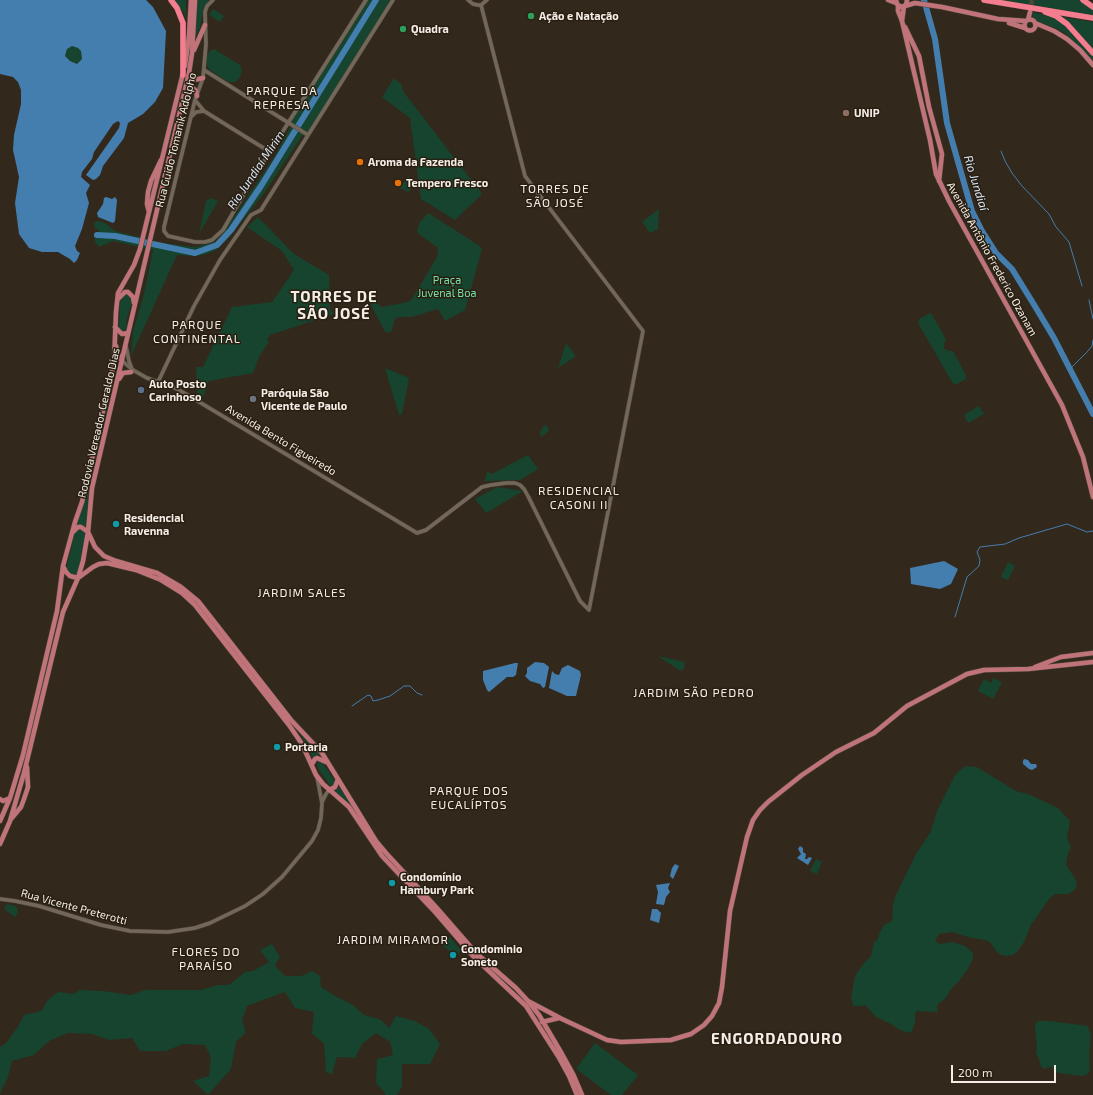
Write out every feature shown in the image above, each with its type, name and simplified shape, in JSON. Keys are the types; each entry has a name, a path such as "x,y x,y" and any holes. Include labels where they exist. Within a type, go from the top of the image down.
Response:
{"highway":[{"path":"171,0 177,8 183,23 183,75"},
{"path":"984,0 1029,11 1093,18"},
{"path":"1083,0 1093,7"},
{"path":"1029,11 1048,13 1061,20 1079,36 1093,53"}],"main road":[{"name":"Rodovia Vereador Geraldo Dias","path":"0,820 10,798 23,755 55,619 63,566 82,502 114,363 118,293 134,265 144,236 183,75 187,53 191,0"},
{"name":"Rodovia Vereador Geraldo Dias","path":"0,844 9,823 27,762 63,612 78,578 83,561 88,532 92,488 189,73 192,53 195,0"},
{"path":"888,0 897,3 901,7 914,2 998,19 1029,30 1048,29"},
{"name":"Avenida Antônio Frederico Ozanam","path":"902,22 907,0"},
{"name":"Avenida Antônio Frederico Ozanam","path":"897,3 936,174 949,201 1062,405 1083,457 1093,497"},
{"path":"1025,28 1029,11"},
{"path":"1029,11 1034,22 1034,29"},
{"path":"998,19 1027,20 1034,22 1067,39 1080,50 1093,65"},
{"path":"902,22 919,56 929,108 941,152 939,181"},
{"path":"192,53 205,25"},
{"path":"911,59 911,56 914,53 919,56"},
{"path":"189,73 190,77 194,80 202,78"},
{"path":"185,91 193,88 196,91 196,98"},
{"path":"932,153 938,155 941,152"},
{"path":"117,299 125,292 128,292 133,297 134,308"},
{"path":"115,327 122,334 128,333"},
{"path":"115,342 119,357 122,361"},
{"path":"117,382 123,373 132,371"},
{"path":"89,517 95,547"},
{"path":"72,534 78,527 81,527 88,532 99,552 109,559 143,568 168,579 182,587 198,602 291,720 315,744 386,854 436,907 476,953 516,988 544,1022 573,1074 582,1095"},
{"path":"63,566 70,576 78,578 99,564 107,564 150,575 182,593 195,605 289,725 302,744 316,775 329,790 349,807 382,856 435,912 463,945 527,1003 569,1076 577,1095"},
{"path":"1030,669 1061,656 1093,653"},
{"path":"1061,656 1058,661 1061,666"},
{"path":"527,1003 607,1040 621,1042 671,1040 691,1034 704,1025 712,1016 719,1003 730,911 750,828 760,810 802,775 836,752 874,733 907,706 967,674 984,670 1030,669 1093,662"},
{"path":"312,764 317,758 329,764"},
{"path":"329,790 335,787 338,779"},
{"path":"0,799 3,801 10,798"},
{"path":"0,805 6,808"},
{"path":"0,820 2,822 9,823"},
{"path":"549,1012 549,1020"},
{"path":"544,1022 559,1018"}],"street":[{"name":"Rua Guido Tomanik Adolpho","path":"213,0 207,6 205,12 206,44 204,70 191,117 164,231 168,236 195,242 205,242 218,236 270,152"},
{"path":"196,98 204,111 270,152 366,0"},
{"path":"158,382 203,288 220,260 251,215 261,210 393,0"},
{"path":"468,0 473,4 482,5 487,0"},
{"name":"Avenida Bento Figueiredo","path":"122,361 132,371 173,387 186,394 417,533 426,530 482,488 491,485 515,483 524,488 580,601 589,610 628,415 643,331 525,176 482,5"},
{"path":"204,70 308,135"},
{"path":"191,117 196,112 204,111"},
{"path":"126,344 132,371"},
{"name":"Rua Vicente Preterotti","path":"316,775 322,803"},
{"name":"Rua Vicente Preterotti","path":"0,899 15,900 101,925 130,931 168,932 200,926 221,918 245,906 263,894 282,877 312,841 319,824 322,803 329,790"}],"green space":[{"path":"174,0 186,0 186,20 184,13"},
{"path":"197,0 210,0 203,11 200,28 195,38"},
{"path":"365,0 392,0 331,95 308,134 305,132 262,196 225,242 216,250 207,254 196,256 177,255 131,356 133,332 144,294 153,250 113,241 99,247 95,242 95,239 99,231 95,228 94,223 98,221 105,223 115,231 162,243 195,247 215,242 224,232 273,159 292,124 290,123"},
{"path":"1003,0 1079,0 1093,9 1093,15"},
{"path":"213,9 224,16 220,22 209,15"},
{"path":"1033,12 1052,17 1063,24 1091,53 1093,56 1093,61 1065,33 1037,21 1032,15"},
{"path":"1062,17 1093,22 1093,50 1075,29"},
{"path":"72,46 81,51 82,59 77,64 70,61 65,56 67,49"},
{"path":"214,49 240,65 242,70 240,77 236,82 228,82 210,70 207,66 207,55"},
{"path":"394,78 402,85 403,91 482,194 455,220 421,199 410,118 382,97"},
{"path":"408,176 410,178 411,189 408,192 400,188"},
{"path":"211,198 218,201 199,234 206,201"},
{"path":"659,209 658,229 650,233 642,222"},
{"name":"Praça Juvenal Boa","path":"428,213 480,246 482,249 465,310 445,321 438,309 412,317 399,317 395,319 391,332 385,332 371,305 373,301 382,307 408,302 412,299 437,257 438,248 417,231 420,222"},
{"path":"258,217 294,254 329,275 330,309 334,314 270,335 267,340 269,342 260,355 253,373 209,381 201,403 198,401 196,367 203,367 232,307 272,302 294,270 282,251 247,227"},
{"path":"124,295 128,295 133,299 126,321 126,329 122,331 119,328 120,303"},
{"path":"930,313 946,339 944,348 948,351 953,351 966,375 966,379 957,384 952,382 918,323 919,319"},
{"path":"566,343 576,356 558,368"},
{"path":"385,368 409,378 402,414 399,415"},
{"path":"110,395 88,498 87,527 83,525 76,525 88,489"},
{"path":"979,406 984,414 968,423 964,415"},
{"path":"544,425 548,427 549,431 541,437 540,432"},
{"path":"528,455 538,469 520,480 484,481 487,475 486,471 492,474"},
{"path":"497,487 523,491 486,513 475,499"},
{"path":"77,530 82,530 85,534 79,569 76,575 72,575 66,570"},
{"path":"1008,562 1015,566 1008,580 1001,577"},
{"path":"658,656 685,662 684,668 682,671 679,670"},
{"path":"993,678 1002,682 993,699 978,691 984,679 991,683"},
{"path":"300,734 320,754 312,757"},
{"path":"319,761 323,763 335,782 333,785 330,786 318,768 317,764"},
{"path":"966,766 977,767 1016,791 1028,794 1058,808 1070,821 1067,838 1071,847 1068,853 1066,865 1076,880 1077,886 1074,891 1068,894 1055,894 1049,899 1031,925 1024,942 1013,955 1001,955 996,951 990,942 985,940 952,932 939,934 935,941 940,944 953,942 965,946 973,953 973,958 968,969 951,989 946,998 938,1004 938,1012 917,1011 915,1014 915,1023 911,1033 900,1030 876,1017 865,1005 853,1006 851,998 855,976 871,956 874,942 878,939 884,925 892,921 895,897 916,854 930,833 938,809 954,777"},
{"path":"340,787 351,806 335,791"},
{"path":"816,859 822,862 817,874 810,871"},
{"path":"7,904 16,906 18,912 15,917 4,909"},
{"path":"450,937 461,950 457,956 443,946"},
{"path":"272,944 280,957 275,966 285,976 301,976 312,971 320,976 321,987 353,1005 364,1015 381,1020 389,1028 396,1016 415,1021 429,1029 440,1044 430,1064 402,1064 402,1086 397,1095 385,1095 376,1083 377,1059 393,1055 390,1042 376,1033 362,1044 355,1058 337,1057 332,1074 326,1072 324,1044 312,1033 314,1012 295,1008 285,992 247,1006 242,1021 246,1032 236,1042 231,1069 208,1095 193,1081 209,1076 211,1057 205,1045 183,1044 166,1051 140,1051 132,1038 109,1040 92,1034 68,1033 49,1041 34,1055 12,1061 8,1077 0,1093 0,1046 1,1047 7,1042 24,1015 41,1011 48,1000 58,992 73,994 80,990 103,991 131,995 145,990 201,990 218,985 229,985 245,972 253,971 269,962 260,950"},
{"path":"1037,1021 1088,1026 1091,1036 1089,1055 1090,1069 1088,1074 1082,1076 1058,1073 1054,1071 1051,1066 1045,1069 1041,1067 1036,1053 1035,1026"},
{"path":"595,1043 638,1075 622,1095 611,1095 576,1069"}],"water":[{"path":"0,0 146,0 153,7 166,31 163,88 155,102 143,114 128,123 124,138 103,166 100,175 96,179 93,180 86,175 119,128 120,123 118,121 113,124 94,152 92,159 82,172 81,177 90,185 86,193 89,203 82,229 75,246 77,251 80,253 74,263 58,252 42,252 29,248 19,234 15,203 19,177 13,150 14,135 21,104 21,90 18,82 13,77 0,74","holes":["72,46 81,51 82,59 77,64 70,61 65,56 67,49"]},
{"path":"106,197 112,199 115,197 117,200 115,221 113,223 98,217 97,213 103,204 104,198"},
{"path":"944,561 958,569 951,584 940,589 911,584 910,568"},
{"path":"535,662 544,663 549,667 545,687 543,688 540,684 530,681 525,676 527,673 527,668"},
{"path":"518,663 516,675 513,677 507,677 489,692 483,680 483,671"},
{"path":"568,665 580,671 581,675 576,696 567,696 549,688 552,671 559,675 562,668"},
{"path":"1024,759 1028,760 1031,764 1036,764 1037,767 1032,770 1029,769 1023,764"},
{"path":"800,846 806,854 805,859 809,857 812,858 808,865 797,858 801,854 798,849"},
{"path":"675,864 679,866 673,879 670,876 672,868"},
{"path":"670,883 668,888 670,892 666,897 664,905 656,904 658,892 656,885"},
{"path":"652,909 657,909 661,913 659,923 650,920"}],"waterway":[{"name":"Rio Jundiaí Mirim","path":"97,235 115,236 195,253 217,245 231,230 261,186 376,0"},
{"name":"Rio Jundiaí","path":"924,0 935,39 947,123 972,211 982,231 996,253 1012,269 1054,338 1093,414"},
{"path":"1001,151 1012,173 1022,186 1049,214 1056,227 1069,242 1082,286"},
{"path":"1089,300 1093,319"},
{"path":"1070,369 1092,346 1093,340"},
{"path":"955,617 967,577 979,566 980,560 977,552 980,547 1005,544 1019,538 1067,524 1087,532 1093,531"},
{"path":"352,706 368,695 371,696 373,701 378,700 390,696 404,686 410,686 417,693 422,695"}],"tunnel":[{"path":"1030,11 1032,0"}],"place":[{"name":"Ação e Natação","path":"531,16"},
{"name":"Quadra","path":"403,29"},
{"name":"UNIP","path":"846,113"},
{"name":"Aroma da Fazenda","path":"360,162"},
{"name":"Tempero Fresco","path":"398,183"},
{"name":"Auto Posto Carinhoso","path":"141,390"},
{"name":"Paróquia São Vicente de Paulo","path":"253,399"},
{"name":"Residencial Ravenna","path":"116,524"},
{"name":"Portaria","path":"277,747"},
{"name":"Condomínio Hambury Park","path":"392,883"},
{"name":"Condominio Soneto","path":"453,955"}],"district":[{"name":"PARQUE DA REPRESA","path":"282,98"},
{"name":"TORRES DE SÃO JOSÉ","path":"555,196"},
{"name":"TORRES DE SÃO JOSÉ","path":"334,306"},
{"name":"PARQUE CONTINENTAL","path":"197,332"},
{"name":"RESIDENCIAL CASONI II","path":"579,498"},
{"name":"JARDIM SALES","path":"302,593"},
{"name":"JARDIM SÃO PEDRO","path":"694,693"},
{"name":"PARQUE DOS EUCALÍPTOS","path":"469,798"},
{"name":"JARDIM MIRAMOR","path":"393,940"},
{"name":"FLORES DO PARAÍSO","path":"206,959"},
{"name":"ENGORDADOURO","path":"777,1039"}]}
